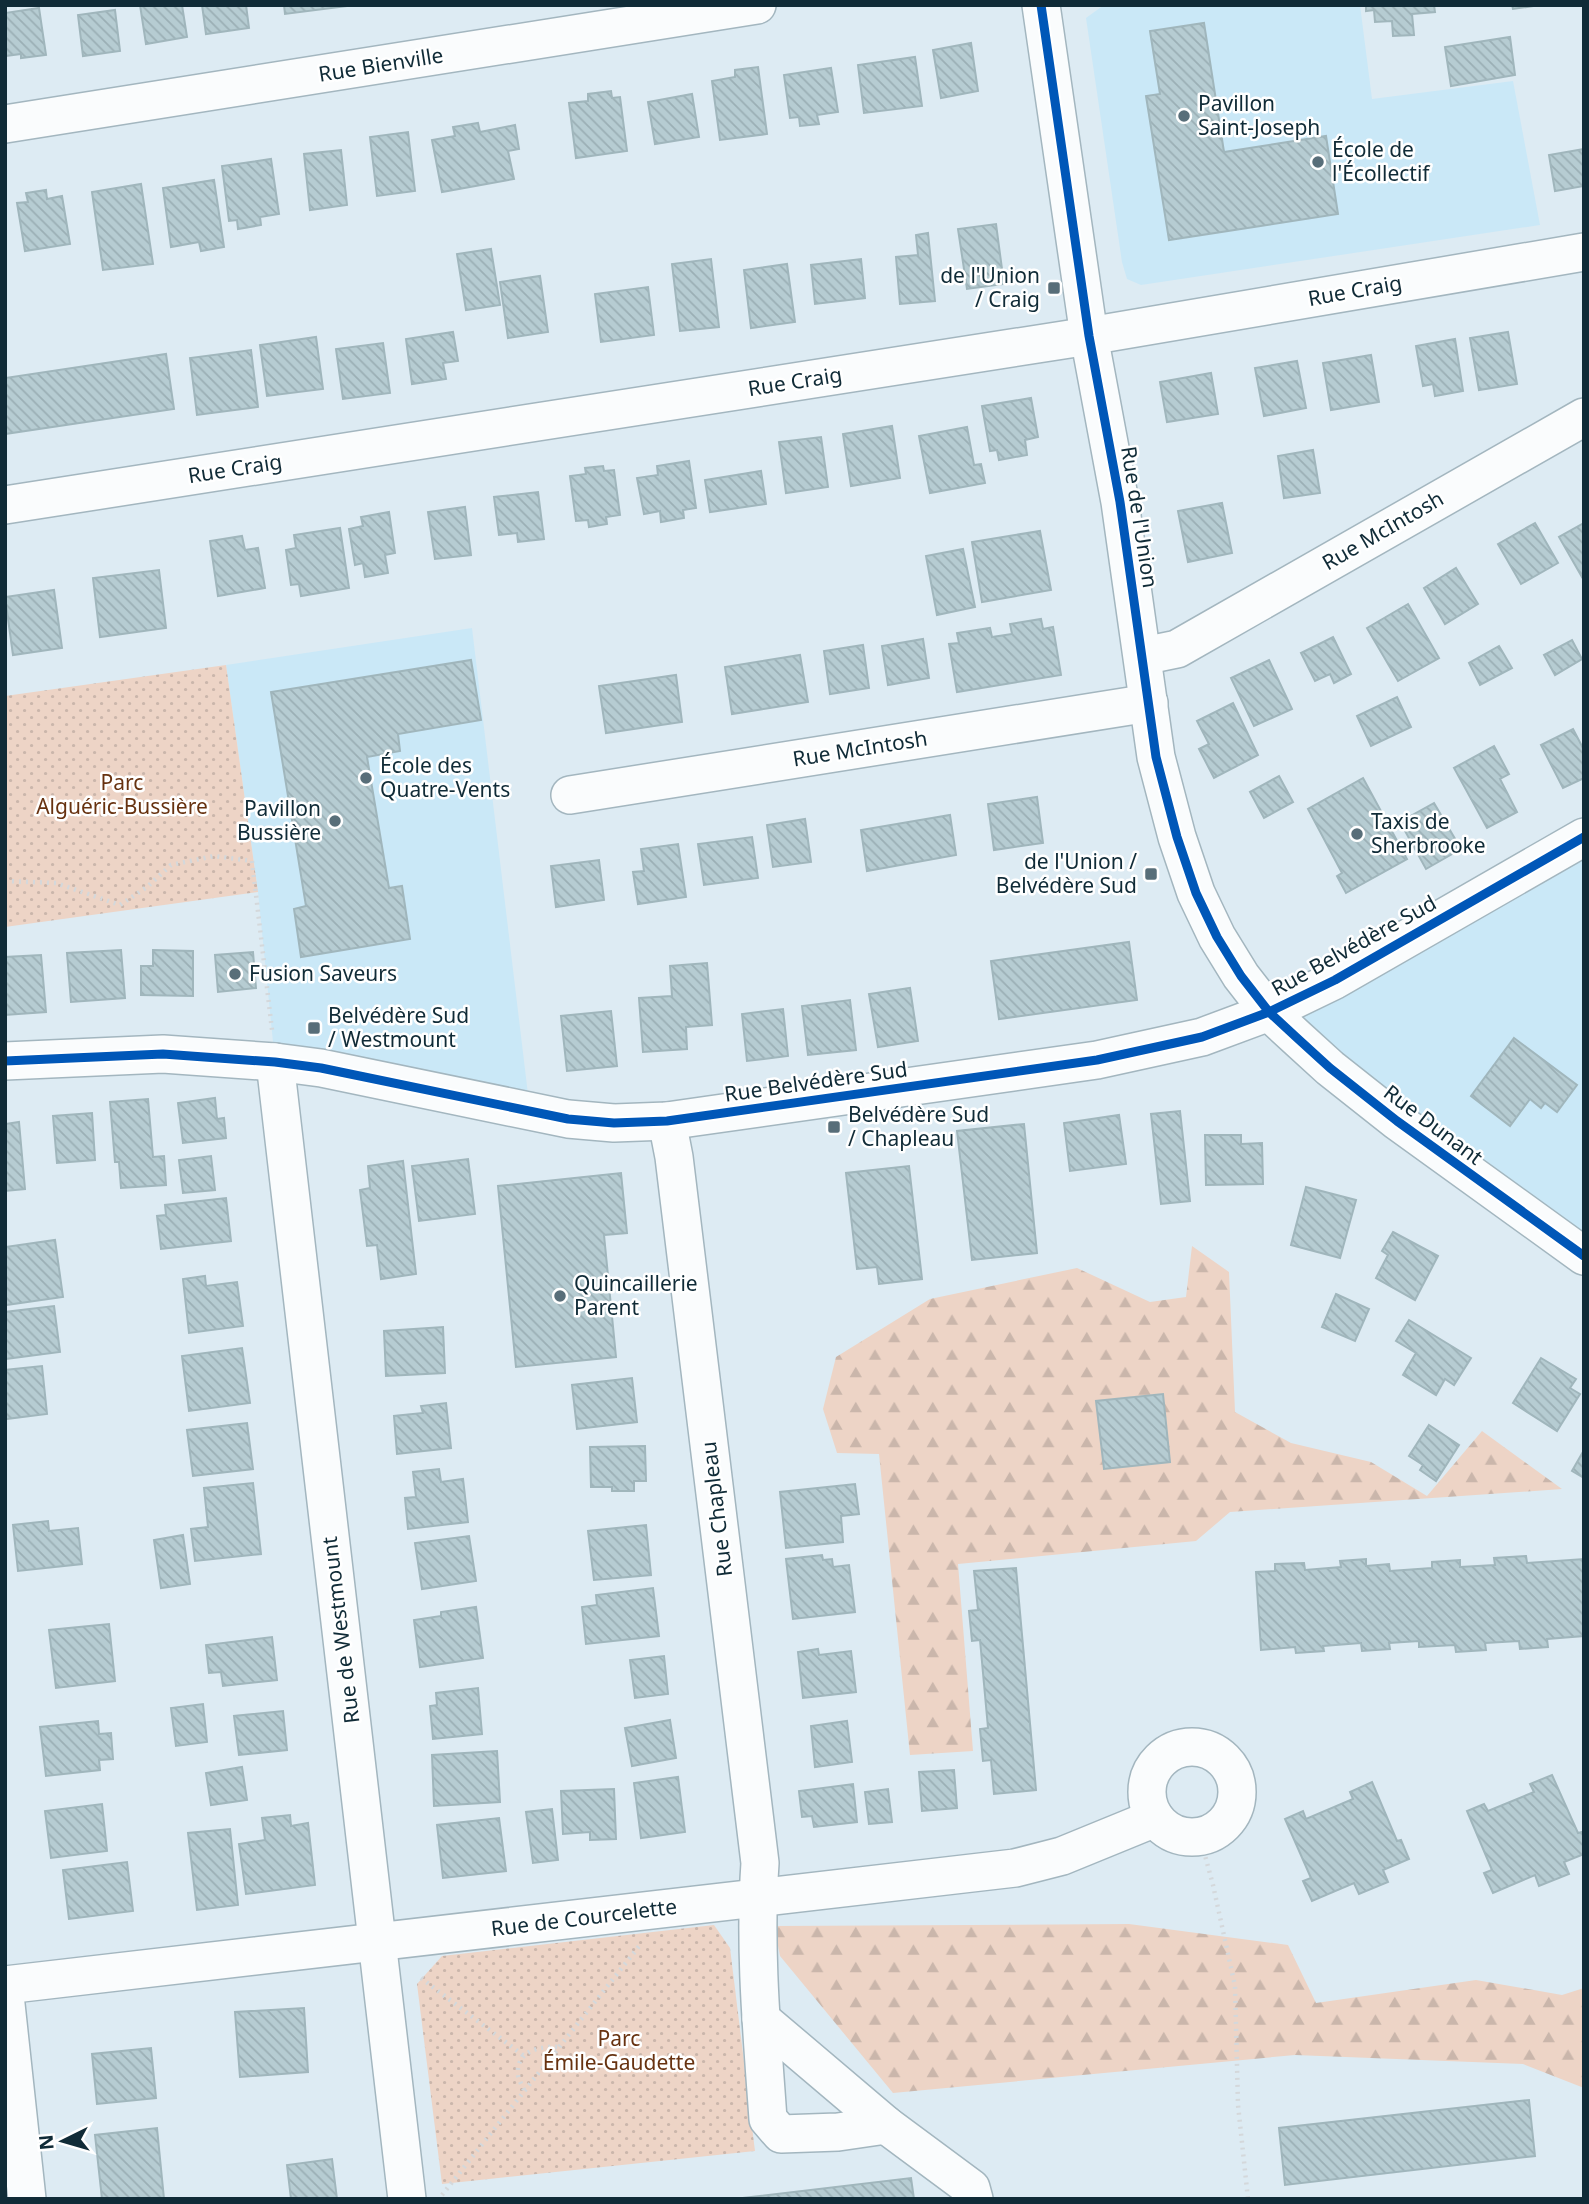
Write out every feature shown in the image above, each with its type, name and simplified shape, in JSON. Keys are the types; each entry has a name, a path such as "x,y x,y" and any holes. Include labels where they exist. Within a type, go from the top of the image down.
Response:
{"street":[{"name":"Rue Bienville","path":"5,124 757,5"},
{"name":"Rue de l'Union","path":"1041,5 1089,336 1120,502 1156,757 1177,837 1196,893 1223,947 1269,1012"},
{"name":"Rue Craig","path":"5,505 1089,336 1584,253"},
{"name":"Rue McIntosh","path":"1143,656 1177,649 1584,417"},
{"name":"Rue McIntosh","path":"570,795 1149,703"},
{"name":"Rue Belvédère Sud","path":"5,1061 163,1054 275,1062 321,1068 568,1119 614,1123 667,1121 1097,1060 1202,1037 1269,1012 1335,980 1584,837"},
{"name":"Rue Dunant","path":"1269,1012 1330,1068 1398,1121 1584,1256"},
{"name":"Rue de Westmount","path":"275,1062 377,1942 424,2197"},
{"name":"Rue Chapleau","path":"667,1121 760,1863 758,1897 761,2019 768,2119 781,2134 838,2132 886,2126"},
{"path":"1185,1747 1214,1752 1226,1762 1234,1774 1237,1787 1237,1801 1224,1825 1200,1837 1175,1834 1164,1827 1155,1818 1149,1804 1147,1789 1151,1774 1159,1762 1171,1752 1185,1747"},
{"name":"Rue de Courcelette","path":"5,1985 1015,1868 1062,1856 1155,1818"},
{"path":"5,1995 27,2199"},
{"path":"761,2019 886,2126 971,2188 974,2199"}],"path":[{"path":"5,881 57,883 120,905 147,887 171,865 214,856 252,861 275,1062"},
{"path":"1200,1837 1235,1986 1238,2105 1248,2199"},
{"path":"424,2197 524,2091 642,1941"},
{"path":"421,1978 523,2056"},
{"path":"524,2091 518,2074 523,2056 543,2046 559,2047"}],"shaded area":[{"name":"École de l'Écollectif","path":"1104,5 1360,5 1372,99 1513,81 1540,225 1141,285 1127,279 1122,262 1086,18"},
{"name":"École des Quatre-Vents","path":"472,628 530,1111 275,1062 258,892 226,665"},
{"path":"1584,837 1584,1256 1269,1012"}],"green space":[{"name":"Parc Alguéric-Bussière","path":"226,665 258,892 5,927 5,696"},
{"path":"1192,1246 1229,1272 1235,1412 1291,1443 1371,1462 1427,1496 1482,1431 1562,1489 1230,1512 1196,1541 958,1564 973,1751 910,1755 879,1454 837,1453 823,1409 836,1357 930,1299 1077,1268 1150,1302 1186,1297"},
{"path":"1129,1924 1288,1945 1316,2003 1476,1980 1562,1995 1584,1988 1584,2088 1523,2064 1295,2055 893,2093 780,1956 774,1926"},
{"name":"Parc Émile-Gaudette","path":"714,1925 730,1948 755,2151 442,2184 417,1984 442,1956"}],"building":[{"path":"140,5 182,5 187,37 146,44"},
{"path":"202,5 246,5 249,28 206,34"},
{"path":"284,5 355,5 285,14"},
{"path":"1366,5 1434,5 1435,12 1412,14 1414,35 1393,36 1392,21 1375,22 1374,10 1366,11"},
{"path":"1512,5 1540,5 1513,9"},
{"path":"39,8 46,55 21,58 21,54 5,56 5,13"},
{"path":"115,10 120,51 83,56 78,15"},
{"name":"Pavillon Saint-Joseph","path":"1204,23 1224,152 1326,136 1338,214 1169,240 1146,96 1160,94 1150,31"},
{"path":"1510,37 1515,75 1451,86 1445,47"},
{"path":"971,43 978,91 941,98 933,50"},
{"path":"915,57 922,106 864,113 858,65"},
{"path":"758,67 767,134 720,140 712,81 735,77 735,70"},
{"path":"831,68 838,112 817,115 819,124 800,126 799,117 790,118 784,75"},
{"path":"611,91 612,98 620,97 627,151 576,158 569,103 588,101 588,94"},
{"path":"692,94 699,137 655,144 648,102"},
{"path":"478,123 480,132 515,125 519,149 508,151 514,179 442,192 432,140 455,136 453,127"},
{"path":"408,132 415,191 377,196 370,137"},
{"path":"1584,149 1584,186 1555,191 1549,155"},
{"path":"341,150 347,205 310,210 304,154"},
{"path":"271,159 279,214 260,217 261,225 238,229 237,220 229,221 222,166"},
{"path":"214,180 224,247 201,251 199,242 171,247 163,188"},
{"path":"141,184 153,264 103,270 92,192"},
{"path":"46,190 47,199 62,196 70,244 25,251 17,203 28,202 26,193"},
{"path":"996,224 1004,284 967,289 958,229"},
{"path":"928,233 935,301 900,304 896,257 918,255 916,235"},
{"path":"491,249 500,305 466,310 457,254"},
{"path":"711,259 719,327 680,331 672,264"},
{"path":"861,259 865,298 815,304 811,265"},
{"path":"787,264 795,322 751,328 744,270"},
{"path":"540,276 548,332 508,338 500,282"},
{"path":"648,287 654,335 601,342 595,294"},
{"path":"453,332 458,361 443,363 446,379 412,384 406,339"},
{"path":"1508,332 1517,384 1479,390 1470,338"},
{"path":"316,337 323,389 267,396 260,345"},
{"path":"1455,339 1463,391 1435,396 1433,384 1423,386 1416,346"},
{"path":"383,343 390,393 343,399 336,349"},
{"path":"251,350 258,407 197,415 190,358"},
{"path":"166,354 174,409 5,434 5,378"},
{"path":"1371,355 1379,402 1331,410 1323,363"},
{"path":"1297,361 1306,408 1264,416 1255,368"},
{"path":"1211,373 1218,414 1167,422 1160,382"},
{"path":"1031,398 1038,437 1025,440 1027,455 999,460 997,450 990,451 982,406"},
{"path":"892,426 900,478 851,486 843,434"},
{"path":"967,427 974,465 981,464 985,483 930,493 919,436"},
{"path":"821,437 828,487 786,493 779,442"},
{"path":"1313,450 1320,493 1284,498 1278,456"},
{"path":"689,461 696,508 683,510 684,518 661,522 660,511 644,514 637,478 658,475 657,466"},
{"path":"603,466 604,471 614,470 620,515 606,517 607,524 589,527 588,520 576,521 570,476 586,474 585,468"},
{"path":"761,471 766,504 710,512 705,480"},
{"path":"538,492 544,539 518,542 517,533 499,535 494,497"},
{"path":"1222,503 1232,553 1188,562 1178,511"},
{"path":"465,507 471,555 435,559 428,512"},
{"path":"389,512 395,553 385,555 388,573 365,577 363,563 355,565 349,529 363,526 361,517"},
{"path":"1535,523 1558,563 1521,584 1498,544"},
{"path":"1584,523 1584,575 1582,577 1559,537"},
{"path":"340,528 349,588 301,596 299,584 291,585 286,550 296,548 294,535"},
{"path":"1040,531 1051,590 982,602 972,542"},
{"path":"242,536 245,550 258,548 265,588 218,596 210,541"},
{"path":"963,549 975,607 937,615 926,556"},
{"path":"1456,568 1478,604 1445,624 1424,588"},
{"path":"159,570 166,628 100,637 93,578"},
{"path":"54,590 62,648 13,655 5,597"},
{"path":"1408,604 1439,658 1398,681 1367,628"},
{"path":"1041,619 1043,629 1053,627 1061,675 957,692 949,644 959,643 957,633 990,628 992,637 1012,634 1010,624"},
{"path":"1333,637 1351,674 1334,683 1330,674 1315,681 1301,653"},
{"path":"923,639 929,678 888,685 882,646"},
{"path":"1572,640 1582,659 1555,675 1544,655"},
{"path":"863,645 869,688 830,694 824,651"},
{"path":"1499,646 1512,668 1480,685 1469,663"},
{"path":"800,655 808,702 732,714 725,667"},
{"name":"Pavillon Bussière","path":"471,660 481,720 398,734 400,751 367,757 389,888 402,886 410,939 301,957 294,909 306,906 271,692"},
{"path":"1269,660 1292,709 1254,726 1231,678"},
{"path":"676,675 682,722 606,733 599,686"},
{"path":"1397,697 1411,727 1371,746 1357,716"},
{"path":"1233,703 1258,755 1214,778 1199,749 1209,744 1197,721"},
{"path":"1573,729 1584,750 1584,778 1563,788 1541,745"},
{"path":"1494,746 1509,774 1500,779 1517,812 1487,828 1454,768"},
{"path":"1279,776 1293,802 1264,818 1250,792"},
{"name":"Taxis de Sherbrooke","path":"1363,778 1407,859 1346,893 1337,876 1342,873 1308,809"},
{"path":"1037,797 1043,843 994,850 988,804"},
{"path":"1434,803 1461,849 1426,869 1400,822"},
{"path":"950,815 956,855 867,871 861,830"},
{"path":"805,819 811,862 773,867 767,825"},
{"path":"752,837 758,878 704,885 698,844"},
{"path":"678,844 686,897 638,904 633,872 644,871 641,849"},
{"path":"599,860 604,900 556,907 551,866"},
{"path":"1129,942 1137,1000 999,1019 991,961"},
{"path":"121,950 125,998 71,1002 67,953"},
{"path":"153,950 193,951 193,996 141,995 141,966 153,966"},
{"path":"253,952 256,988 218,992 215,955"},
{"path":"41,955 46,1012 5,1015 5,957"},
{"path":"707,963 712,1025 686,1027 687,1049 643,1052 639,998 672,996 670,966"},
{"path":"910,988 918,1041 878,1047 869,994"},
{"path":"850,1000 856,1050 808,1055 802,1006"},
{"path":"783,1009 788,1056 747,1061 742,1014"},
{"path":"611,1011 617,1066 567,1071 561,1016"},
{"path":"1514,1038 1577,1085 1557,1112 1545,1103 1541,1108 1530,1099 1510,1126 1471,1096"},
{"path":"215,1098 217,1119 224,1118 226,1138 183,1143 178,1103"},
{"path":"148,1099 153,1157 164,1156 166,1185 121,1188 119,1162 115,1162 110,1102"},
{"path":"1180,1111 1190,1201 1161,1204 1151,1114"},
{"path":"92,1113 95,1160 57,1163 53,1116"},
{"path":"1119,1115 1126,1164 1070,1171 1064,1123"},
{"path":"19,1122 25,1189 5,1191 5,1124"},
{"path":"1024,1124 1037,1253 972,1260 957,1131"},
{"path":"1205,1135 1241,1135 1241,1144 1262,1143 1263,1184 1206,1185"},
{"path":"211,1156 215,1190 183,1193 179,1160"},
{"path":"468,1159 475,1214 419,1221 412,1166"},
{"path":"403,1161 416,1274 381,1279 377,1245 367,1246 360,1190 370,1188 368,1166"},
{"path":"909,1166 922,1279 879,1284 877,1267 857,1269 846,1173"},
{"name":"Quincaillerie Parent","path":"621,1173 627,1233 604,1235 616,1357 516,1367 498,1186"},
{"path":"1306,1187 1356,1200 1340,1258 1291,1245"},
{"path":"226,1198 231,1241 161,1249 157,1216 166,1215 165,1205"},
{"path":"1393,1232 1438,1256 1415,1300 1376,1278 1388,1255 1382,1251"},
{"path":"55,1240 63,1297 6,1305 5,1247"},
{"path":"205,1276 206,1286 237,1282 243,1326 189,1333 183,1279"},
{"path":"1336,1294 1369,1309 1355,1341 1322,1327"},
{"path":"54,1306 60,1352 5,1359 5,1312"},
{"path":"1409,1320 1471,1358 1454,1385 1445,1379 1436,1395 1403,1375 1416,1353 1396,1341"},
{"path":"443,1327 445,1373 386,1376 384,1331"},
{"path":"242,1348 250,1403 189,1411 182,1356"},
{"path":"1541,1358 1576,1379 1570,1388 1580,1394 1557,1431 1513,1403"},
{"path":"42,1366 47,1414 6,1419 5,1370"},
{"path":"632,1378 637,1422 577,1429 572,1385"},
{"path":"1163,1394 1170,1462 1104,1469 1096,1401"},
{"path":"446,1403 451,1448 397,1454 394,1416 423,1413 421,1406"},
{"path":"247,1423 253,1469 193,1476 187,1430"},
{"path":"1429,1425 1459,1445 1436,1481 1420,1470 1423,1465 1409,1456"},
{"path":"645,1446 646,1481 634,1481 634,1491 591,1487 590,1447"},
{"path":"1584,1450 1584,1478 1572,1471"},
{"path":"439,1469 441,1482 463,1479 468,1522 408,1529 405,1498 416,1497 413,1472"},
{"path":"253,1483 261,1554 195,1561 191,1529 208,1527 204,1488"},
{"path":"855,1484 859,1514 841,1516 843,1542 786,1548 780,1492"},
{"path":"48,1521 49,1531 78,1528 82,1564 18,1571 13,1525"},
{"path":"646,1525 651,1575 594,1580 588,1531"},
{"path":"183,1535 190,1584 161,1588 154,1540"},
{"path":"469,1536 476,1581 422,1589 415,1543"},
{"path":"822,1555 823,1560 832,1559 833,1567 849,1565 855,1612 793,1619 786,1559"},
{"path":"1526,1556 1527,1563 1584,1559 1584,1636 1547,1639 1548,1647 1520,1649 1519,1641 1485,1643 1486,1650 1456,1652 1455,1645 1419,1647 1419,1641 1389,1643 1390,1649 1362,1651 1361,1643 1323,1646 1324,1651 1296,1653 1295,1647 1261,1650 1256,1572 1275,1571 1275,1564 1304,1563 1305,1570 1341,1567 1340,1561 1366,1559 1366,1566 1389,1564 1390,1571 1432,1568 1432,1562 1460,1560 1460,1567 1495,1565 1494,1558"},
{"path":"1016,1568 1036,1790 994,1794 991,1760 983,1761 980,1729 988,1728 980,1640 972,1641 969,1611 978,1610 974,1571"},
{"path":"653,1588 659,1636 586,1644 582,1607 597,1605 596,1595"},
{"path":"476,1607 483,1658 420,1667 414,1620 441,1616 441,1612"},
{"path":"109,1624 115,1681 56,1688 49,1630"},
{"path":"272,1637 277,1680 223,1686 221,1672 209,1673 206,1645"},
{"path":"818,1649 819,1655 851,1651 856,1692 803,1698 798,1652"},
{"path":"664,1656 668,1694 635,1698 630,1660"},
{"path":"478,1688 482,1734 433,1739 430,1706 437,1705 436,1693"},
{"path":"203,1704 207,1742 176,1746 171,1708"},
{"path":"283,1711 287,1750 239,1755 234,1716"},
{"path":"670,1720 676,1758 632,1766 625,1728"},
{"path":"98,1721 99,1734 111,1733 113,1759 99,1760 100,1770 46,1776 40,1727"},
{"path":"847,1721 852,1762 815,1767 811,1726"},
{"path":"497,1751 500,1802 434,1806 432,1755"},
{"path":"242,1767 247,1800 211,1805 206,1773"},
{"path":"954,1770 957,1808 922,1811 919,1772"},
{"path":"1552,1775 1578,1833 1582,1832 1584,1836 1584,1854 1564,1862 1569,1874 1539,1886 1535,1875 1493,1893 1484,1873 1492,1870 1467,1811 1484,1804 1488,1811 1534,1792 1530,1784"},
{"path":"678,1777 685,1832 641,1838 634,1783"},
{"path":"1372,1782 1397,1841 1401,1840 1409,1859 1383,1870 1388,1882 1359,1894 1354,1883 1312,1901 1303,1881 1311,1878 1285,1819 1303,1811 1306,1819 1353,1799 1350,1792"},
{"path":"853,1784 857,1822 814,1827 812,1816 802,1817 799,1791"},
{"path":"614,1789 616,1839 590,1840 590,1832 563,1834 561,1791"},
{"path":"888,1789 892,1822 869,1824 865,1792"},
{"path":"102,1804 107,1851 51,1858 45,1811"},
{"path":"552,1809 558,1860 533,1863 526,1812"},
{"path":"290,1815 291,1826 308,1823 315,1885 246,1894 239,1844 265,1840 262,1818"},
{"path":"499,1818 506,1871 443,1878 437,1825"},
{"path":"230,1829 238,1905 197,1910 188,1833"},
{"path":"127,1862 133,1911 69,1919 63,1870"},
{"path":"304,2008 308,2072 240,2077 235,2012"},
{"path":"151,2048 156,2098 97,2104 92,2054"},
{"path":"1529,2100 1535,2156 1285,2185 1279,2128"},
{"path":"157,2128 164,2199 102,2199 95,2135"},
{"path":"332,2159 337,2199 291,2199 287,2165"},
{"path":"911,2178 914,2199 734,2199"}],"cycle path":[{"path":"1041,5 1089,336 1120,502 1156,757 1177,837 1196,893 1217,937 1241,976 1269,1012 1330,1068 1397,1121 1584,1256"},
{"path":"5,1061 163,1054 275,1062 321,1068 568,1119 614,1123 667,1121 1097,1060 1202,1037 1269,1012 1335,980 1584,837"}],"place":[{"name":"Pavillon Saint-Joseph","path":"1184,116"},
{"name":"École de l'Écollectif","path":"1318,162"},
{"name":"de l'Union / Craig","path":"1054,288"},
{"name":"École des Quatre-Vents","path":"366,778"},
{"name":"Pavillon Bussière","path":"335,821"},
{"name":"Taxis de Sherbrooke","path":"1357,834"},
{"name":"de l'Union / Belvédère Sud","path":"1151,874"},
{"name":"Fusion Saveurs","path":"235,974"},
{"name":"Belvédère Sud / Westmount","path":"314,1028"},
{"name":"Belvédère Sud / Chapleau","path":"834,1127"},
{"name":"Quincaillerie Parent","path":"560,1296"}]}
